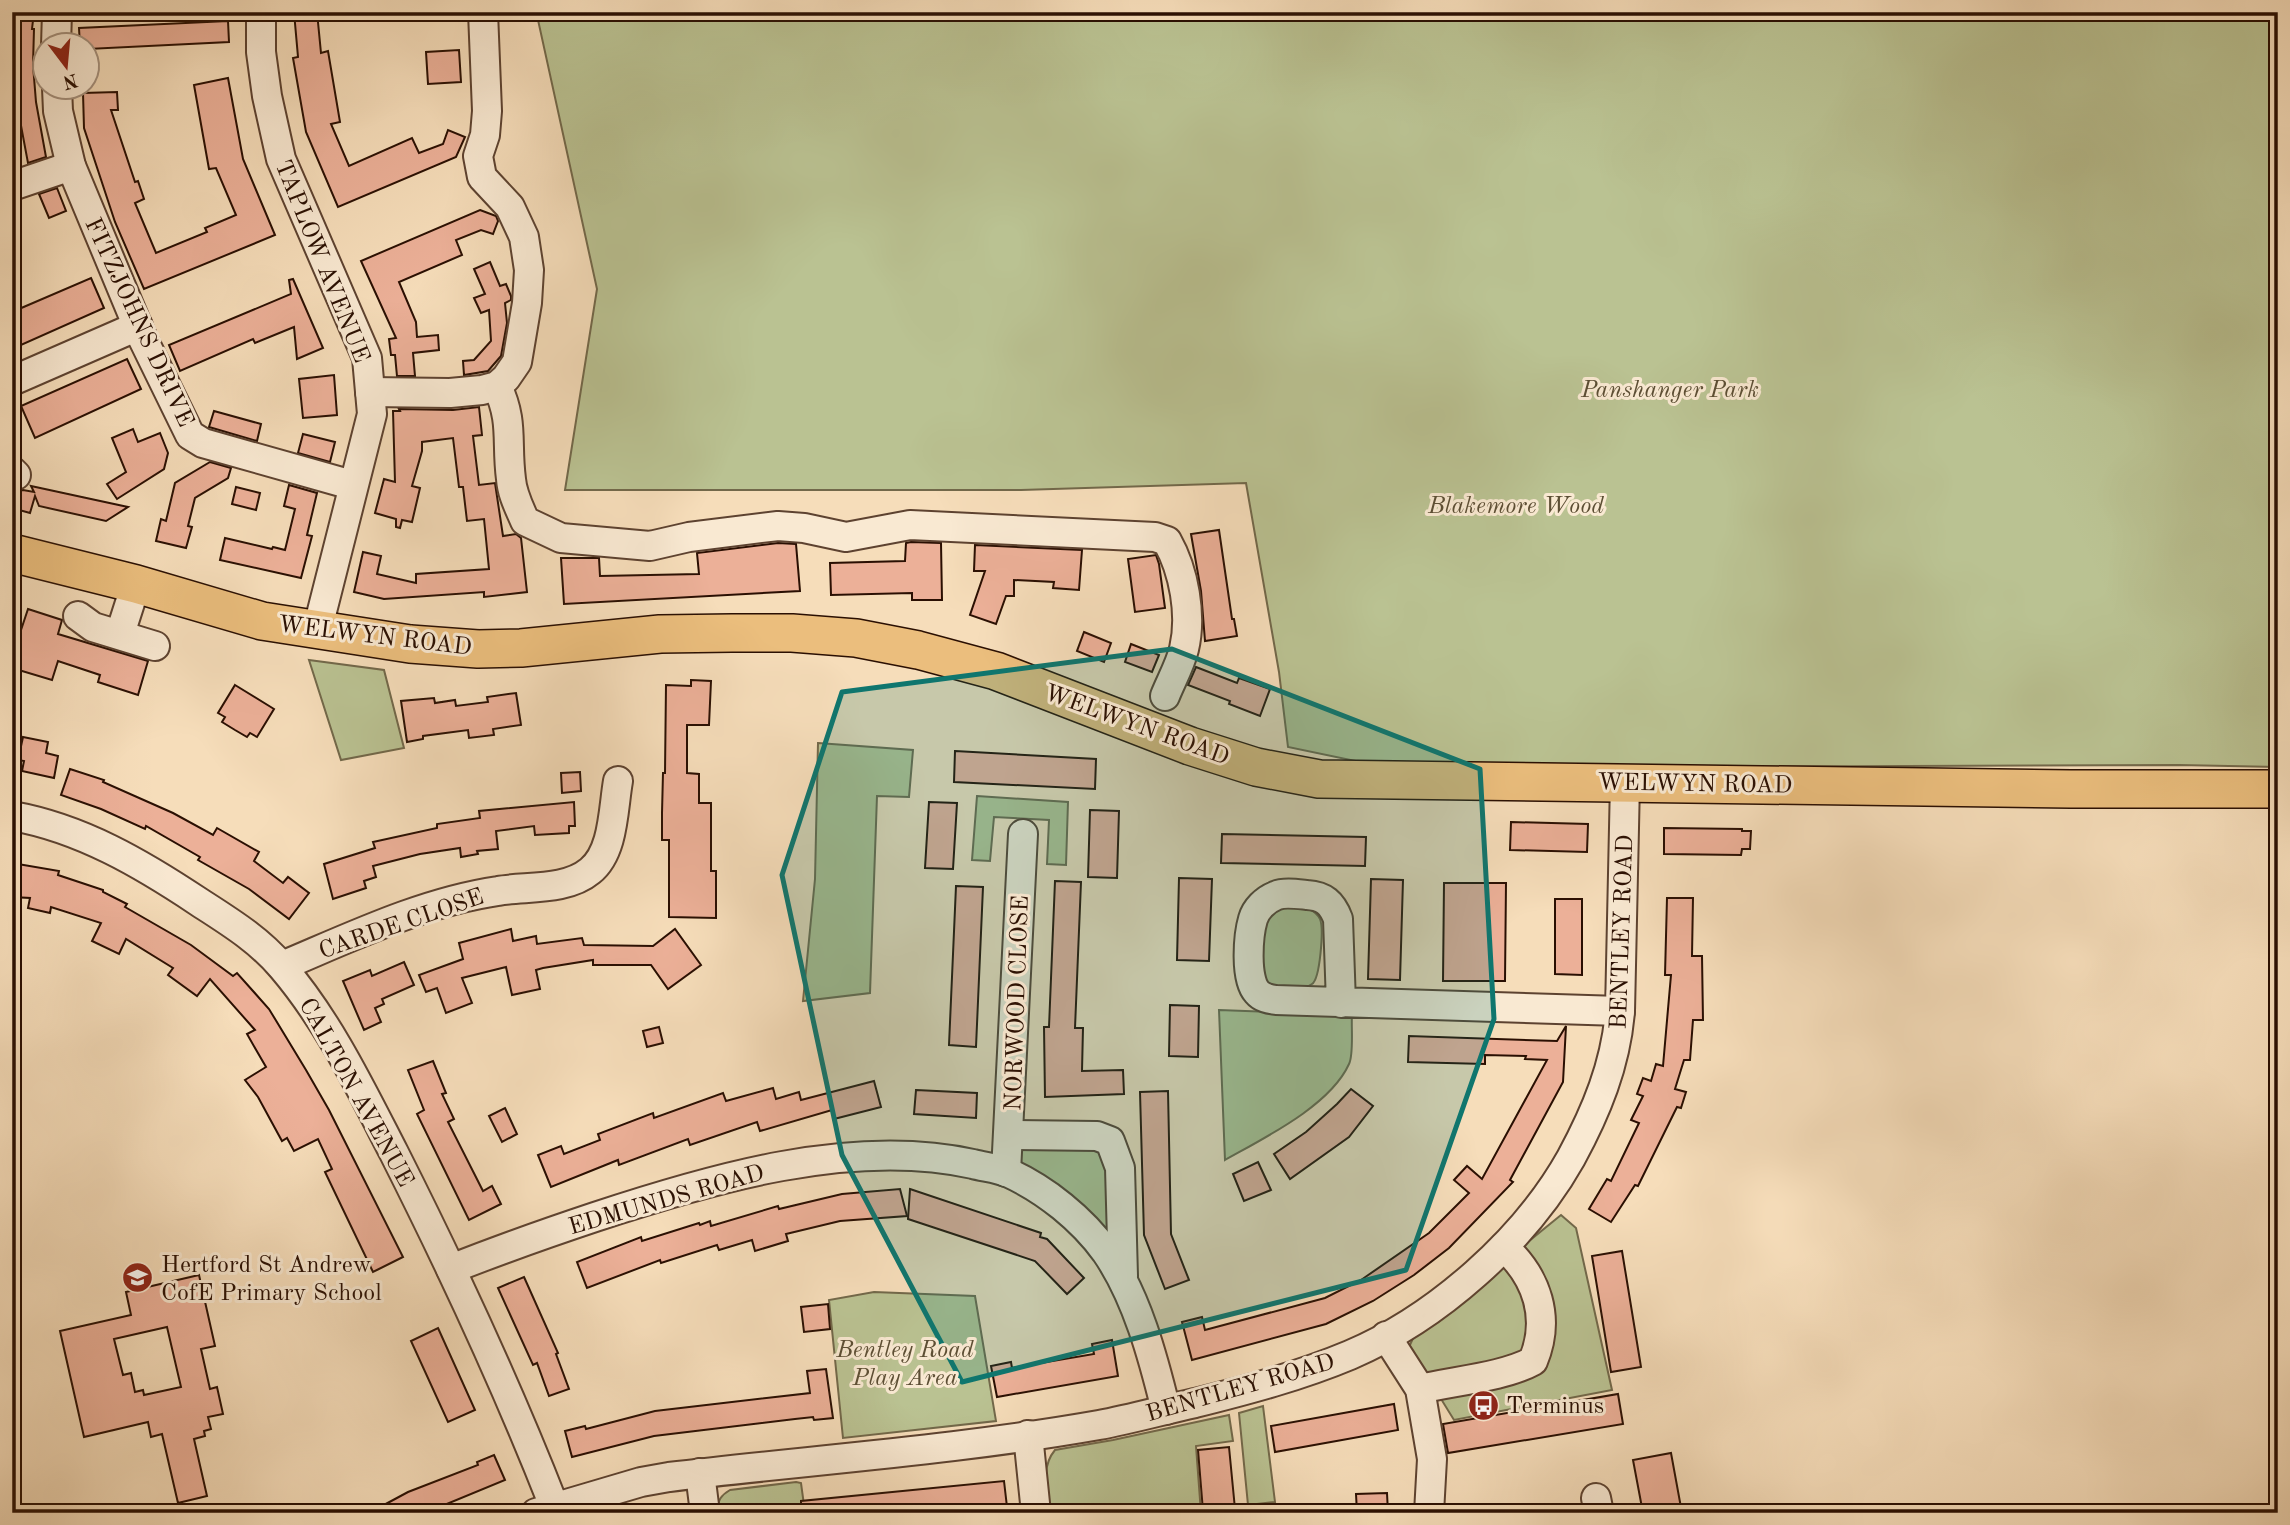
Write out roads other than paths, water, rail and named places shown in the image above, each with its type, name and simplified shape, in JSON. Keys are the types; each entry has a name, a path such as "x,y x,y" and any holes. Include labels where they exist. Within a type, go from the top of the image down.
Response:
{"main road":[{"name":"WELWYN ROAD","path":"12,553 136,583 262,621 410,644 478,649 540,647 660,634 792,633 856,638 918,650 996,671 1190,747 1269,769 1319,779 2071,789 2278,789"}],"street":[{"path":"56,32 57,12"},
{"name":"TAPLOW AVENUE","path":"261,12 261,52 267,96 281,159 367,358 372,414 317,631"},
{"path":"370,392 450,393 482,390 497,386 506,379 517,362 527,303 529,270 524,237 510,207 482,177 478,156 485,135 488,111 483,12"},
{"name":"FITZJOHNS DRIVE","path":"58,102 71,166 138,326 190,435 202,443 352,485"},
{"path":"12,186 71,166"},
{"path":"12,381 138,326"},
{"path":"497,386 508,414 511,480 515,498 525,521 561,538 650,546 689,537 778,526 804,528 846,537 910,525 1155,537 1167,541 1177,558 1185,596 1186,635 1184,651 1165,696"},
{"path":"120,634 136,583"},
{"path":"78,616 93,627 155,646"},
{"name":"CARDE CLOSE","path":"282,966 433,907 497,891 549,887 589,872 600,860 608,839 618,781"},
{"name":"BENTLEY ROAD","path":"545,1509 641,1482 1028,1435 1100,1425 1166,1410 1274,1382 1351,1355 1386,1336 1448,1295 1504,1247 1544,1201 1580,1141 1610,1069 1618,1042 1620,1011 1626,782"},
{"name":"CALTON AVENUE","path":"12,816 97,842 152,871 244,930 282,966 318,1015 351,1072 452,1269 545,1509"},
{"name":"NORWOOD CLOSE","path":"1006,1172 1010,1135 1023,834"},
{"path":"1341,1003 1338,919 1328,901 1318,895 1278,894 1266,900 1253,919 1248,965 1250,981 1255,991 1263,998 1341,1003 1620,1011"},
{"path":"1010,1135 1097,1136 1110,1141 1120,1168 1124,1282"},
{"name":"EDMUNDS ROAD","path":"452,1269 525,1240 659,1196 727,1178 789,1166 889,1155 943,1158 1006,1172 1058,1203 1105,1251 1124,1282 1141,1325 1166,1410"},
{"path":"1420,1389 1455,1380 1515,1371 1532,1361 1542,1332 1539,1309 1530,1278 1519,1261 1504,1247"},
{"path":"1386,1336 1420,1389 1432,1459 1429,1513"},
{"path":"1028,1435 1036,1513"},
{"path":"700,1473 705,1513"}],"place":[{"name":"Hertford St Andrew CofE Primary School","path":"138,1278"},
{"name":"Terminus","path":"1483,1405"}],"park label":[{"name":"Panshanger Park","path":"1670,389"},
{"name":"Blakemore Wood","path":"1516,505"},
{"name":"Bentley Road Play Area","path":"905,1363"}]}
